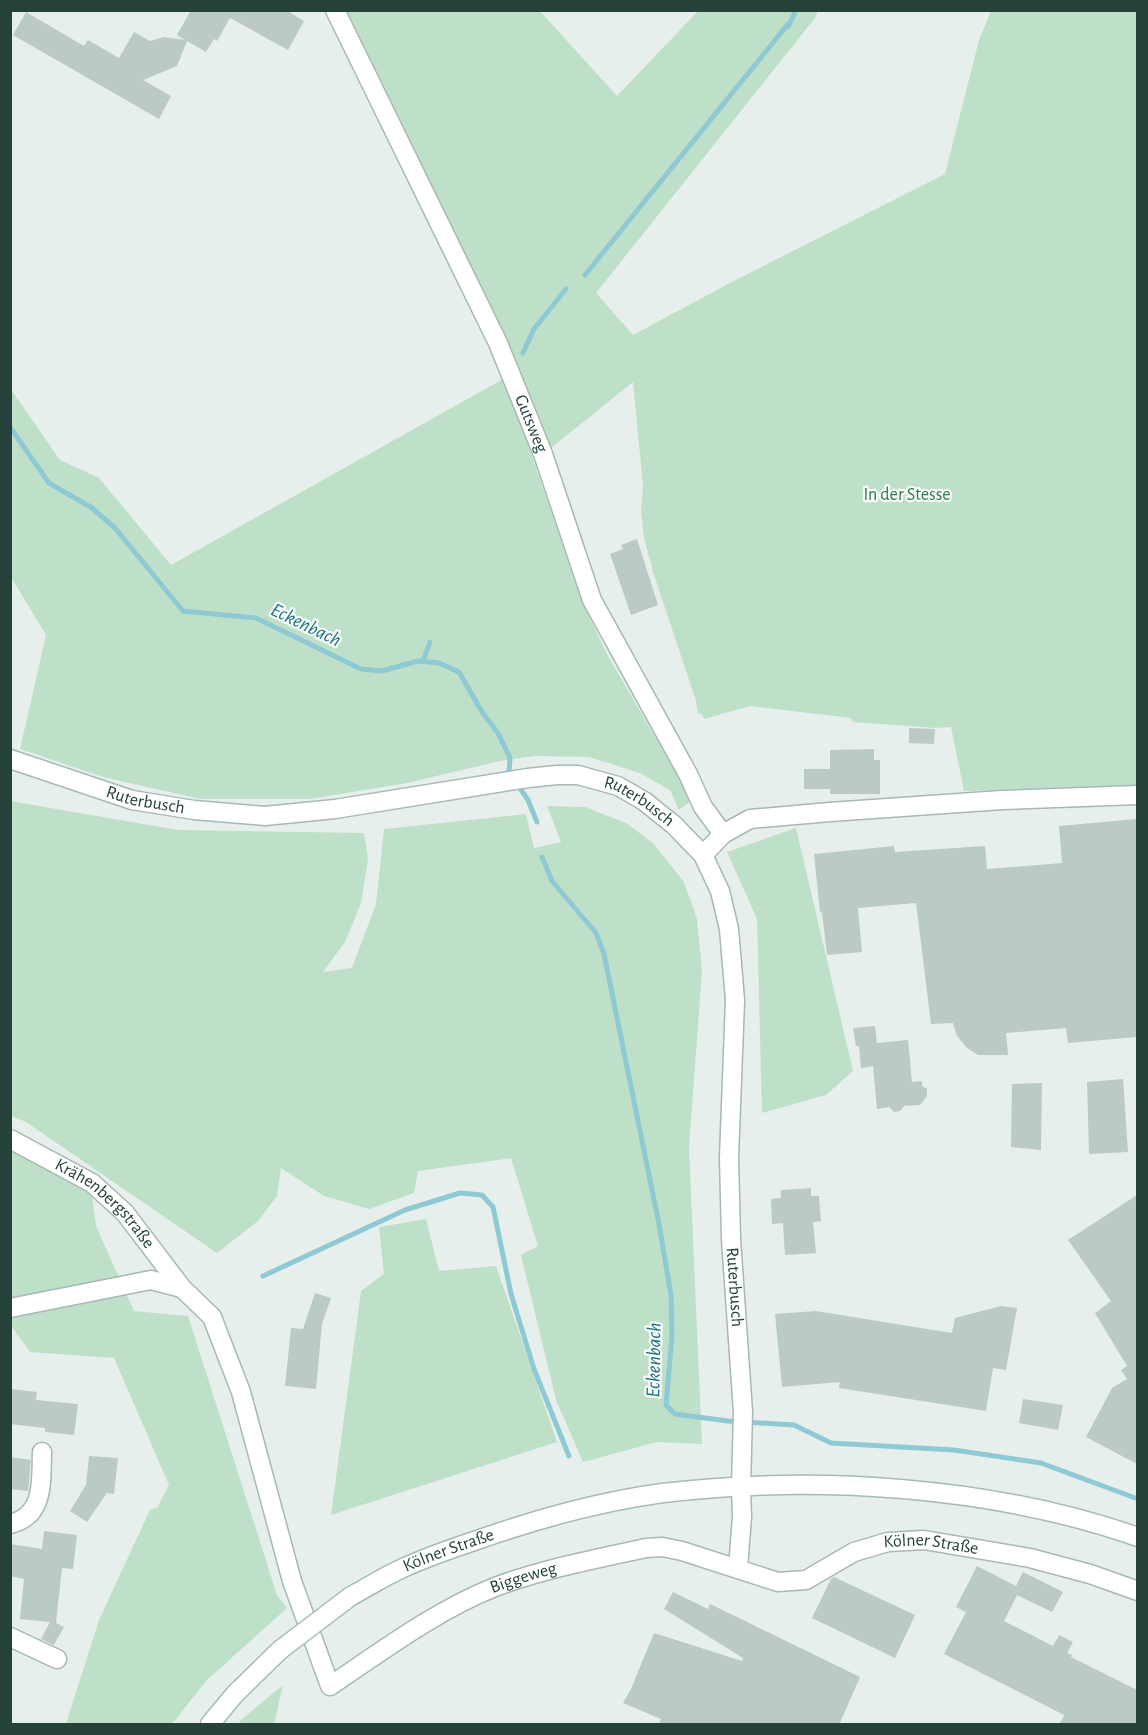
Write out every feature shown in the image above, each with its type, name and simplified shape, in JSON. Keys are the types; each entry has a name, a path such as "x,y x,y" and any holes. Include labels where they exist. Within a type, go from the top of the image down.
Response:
{"street":[{"name":"Gutsweg","path":"335,10 498,344 543,454 592,600 688,774 703,807 723,834"},
{"name":"Ruterbusch","path":"10,759 132,800 194,810 265,816 335,809 528,778 557,775 578,776 618,786 644,801 674,825 703,855 720,891 729,929 733,966 735,1000 729,1158 730,1239 743,1412 741,1487"},
{"path":"703,855 723,834 750,819 1002,800 1137,795"},
{"name":"Krähenbergstraße","path":"10,1139 92,1183 125,1213 182,1288 212,1317 242,1392 292,1581 330,1686"},
{"path":"10,1308 152,1280 182,1288"},
{"path":"10,1524 22,1522 40,1499 42,1452"},
{"name":"Kölner Straße","path":"210,1725 235,1694 280,1650 351,1596 402,1568 441,1552 558,1515 662,1493 741,1487 872,1486 978,1498 1067,1517 1137,1537"},
{"path":"738,1568 742,1517 741,1487"},
{"name":"Kölner Straße","path":"738,1568 778,1582 806,1580 854,1551 888,1542 924,1540 1030,1558 1090,1574 1137,1591"},
{"name":"Biggeweg","path":"330,1686 423,1624 494,1588 535,1574 646,1548 663,1547 738,1568"},
{"path":"10,1637 57,1659"}],"green space":[{"name":"In der Stesse","path":"345,11 540,11 617,96 698,11 818,11 815,18 596,293 633,335 945,174 979,40 991,11 1137,11 1137,785 964,791 951,727 935,728 853,722 851,718 750,706 704,719 701,713 698,714 696,701 644,538 641,511 643,486 633,382 551,448 518,366"},
{"path":"505,378 583,604 608,656 692,800 679,810 670,790 640,773 589,757 535,756 500,761 407,783 310,799 200,799 103,777 20,749 46,635 11,577 10,388 60,460 99,478 171,565"},
{"path":"10,801 178,830 364,833 368,859 361,903 345,942 323,972 352,968 376,904 384,829 526,814 534,848 561,842 547,806 585,807 626,823 653,843 684,882 697,919 702,971 689,1147 702,1444 657,1442 583,1462 556,1400 521,1255 538,1246 511,1158 418,1171 414,1193 369,1209 324,1196 281,1168 277,1196 258,1221 217,1253 26,1122 11,1116"},
{"path":"796,828 853,1071 826,1095 762,1113 757,919 727,852"},
{"path":"11,1146 92,1195 96,1226 134,1311 188,1316 277,1595 287,1608 206,1681 172,1724 66,1724 99,1620 150,1510 157,1508 169,1485 114,1358 30,1352 11,1326"},
{"path":"426,1219 439,1271 496,1266 557,1442 331,1515 361,1291 384,1274 379,1227"},
{"path":"283,1685 274,1724 238,1724 242,1719"}],"building":[{"path":"191,10 286,10 304,21 288,50 230,18 217,41 214,39 206,52 187,41 177,66 143,80 171,96 159,119 13,35 26,12 84,46 88,40 119,58 134,32 150,41 164,37 185,40 177,35"},
{"path":"637,539 658,605 631,615 610,554 623,549 621,545"},
{"path":"909,728 935,729 934,744 909,743"},
{"path":"874,749 874,760 880,760 880,794 830,794 830,789 804,789 804,769 830,769 830,750"},
{"path":"1136,819 1137,1037 1068,1043 1066,1028 1006,1033 1008,1055 978,1055 967,1048 957,1036 953,1023 931,1024 916,903 858,908 862,952 827,955 814,854 894,846 895,852 985,846 987,869 1062,863 1059,826"},
{"path":"875,1026 877,1043 908,1040 912,1082 922,1081 922,1086 927,1089 927,1096 920,1105 904,1106 900,1111 894,1112 889,1107 877,1109 873,1066 861,1068 859,1046 856,1046 853,1028"},
{"path":"1123,1079 1128,1152 1089,1154 1087,1082"},
{"path":"1042,1083 1041,1150 1011,1147 1012,1084"},
{"path":"811,1188 811,1196 819,1196 821,1221 813,1222 816,1253 785,1255 783,1223 772,1224 771,1199 781,1198 781,1190"},
{"path":"1137,1195 1137,1464 1086,1437 1112,1388 1127,1379 1121,1370 1127,1366 1095,1313 1111,1301 1068,1240"},
{"path":"315,1293 331,1298 322,1324 316,1389 285,1386 291,1328 303,1329"},
{"path":"1001,1306 1017,1308 1006,1370 993,1368 986,1411 839,1388 840,1382 782,1387 775,1314 816,1311 952,1333 955,1318"},
{"path":"10,1389 37,1392 36,1400 78,1404 74,1435 45,1432 45,1428 10,1424"},
{"path":"1023,1399 1063,1405 1058,1430 1019,1423"},
{"path":"89,1456 118,1458 114,1494 107,1493 87,1522 70,1511 86,1485"},
{"path":"10,1457 31,1460 28,1491 10,1489"},
{"path":"44,1531 77,1535 73,1569 62,1568 56,1623 64,1627 54,1645 41,1639 50,1622 20,1619 24,1579 10,1576 10,1544 42,1549"},
{"path":"977,1566 1016,1586 1023,1572 1063,1592 1052,1612 1017,1595 1004,1621 1053,1646 1059,1635 1073,1642 1067,1653 1072,1655 1071,1657 1137,1690 1137,1725 1059,1725 1064,1715 944,1654 966,1612 956,1607"},
{"path":"834,1577 915,1615 895,1658 812,1618"},
{"path":"673,1592 708,1609 710,1604 860,1677 839,1725 658,1725 661,1719 623,1703 654,1633 742,1661 743,1658 664,1609"}],"waterway":[{"path":"585,275 788,24 788,27 796,10"},
{"path":"523,353 534,329 566,289"},
{"name":"Eckenbach","path":"10,427 49,483 92,508 115,528 183,611 256,618 361,669 382,671 418,661 439,663 459,672 482,712 498,733 510,758 509,773 512,777"},
{"path":"423,661 430,642"},
{"name":"Eckenbach","path":"517,784 528,800 537,822"},
{"name":"Eckenbach","path":"542,857 552,881 596,933 604,954 659,1224 671,1295 672,1336 666,1405 675,1414 728,1421 794,1425 831,1443 954,1450 1041,1463 1138,1499"},
{"path":"263,1276 405,1210 460,1193 482,1195 493,1207 511,1294 534,1369 569,1456"}]}
